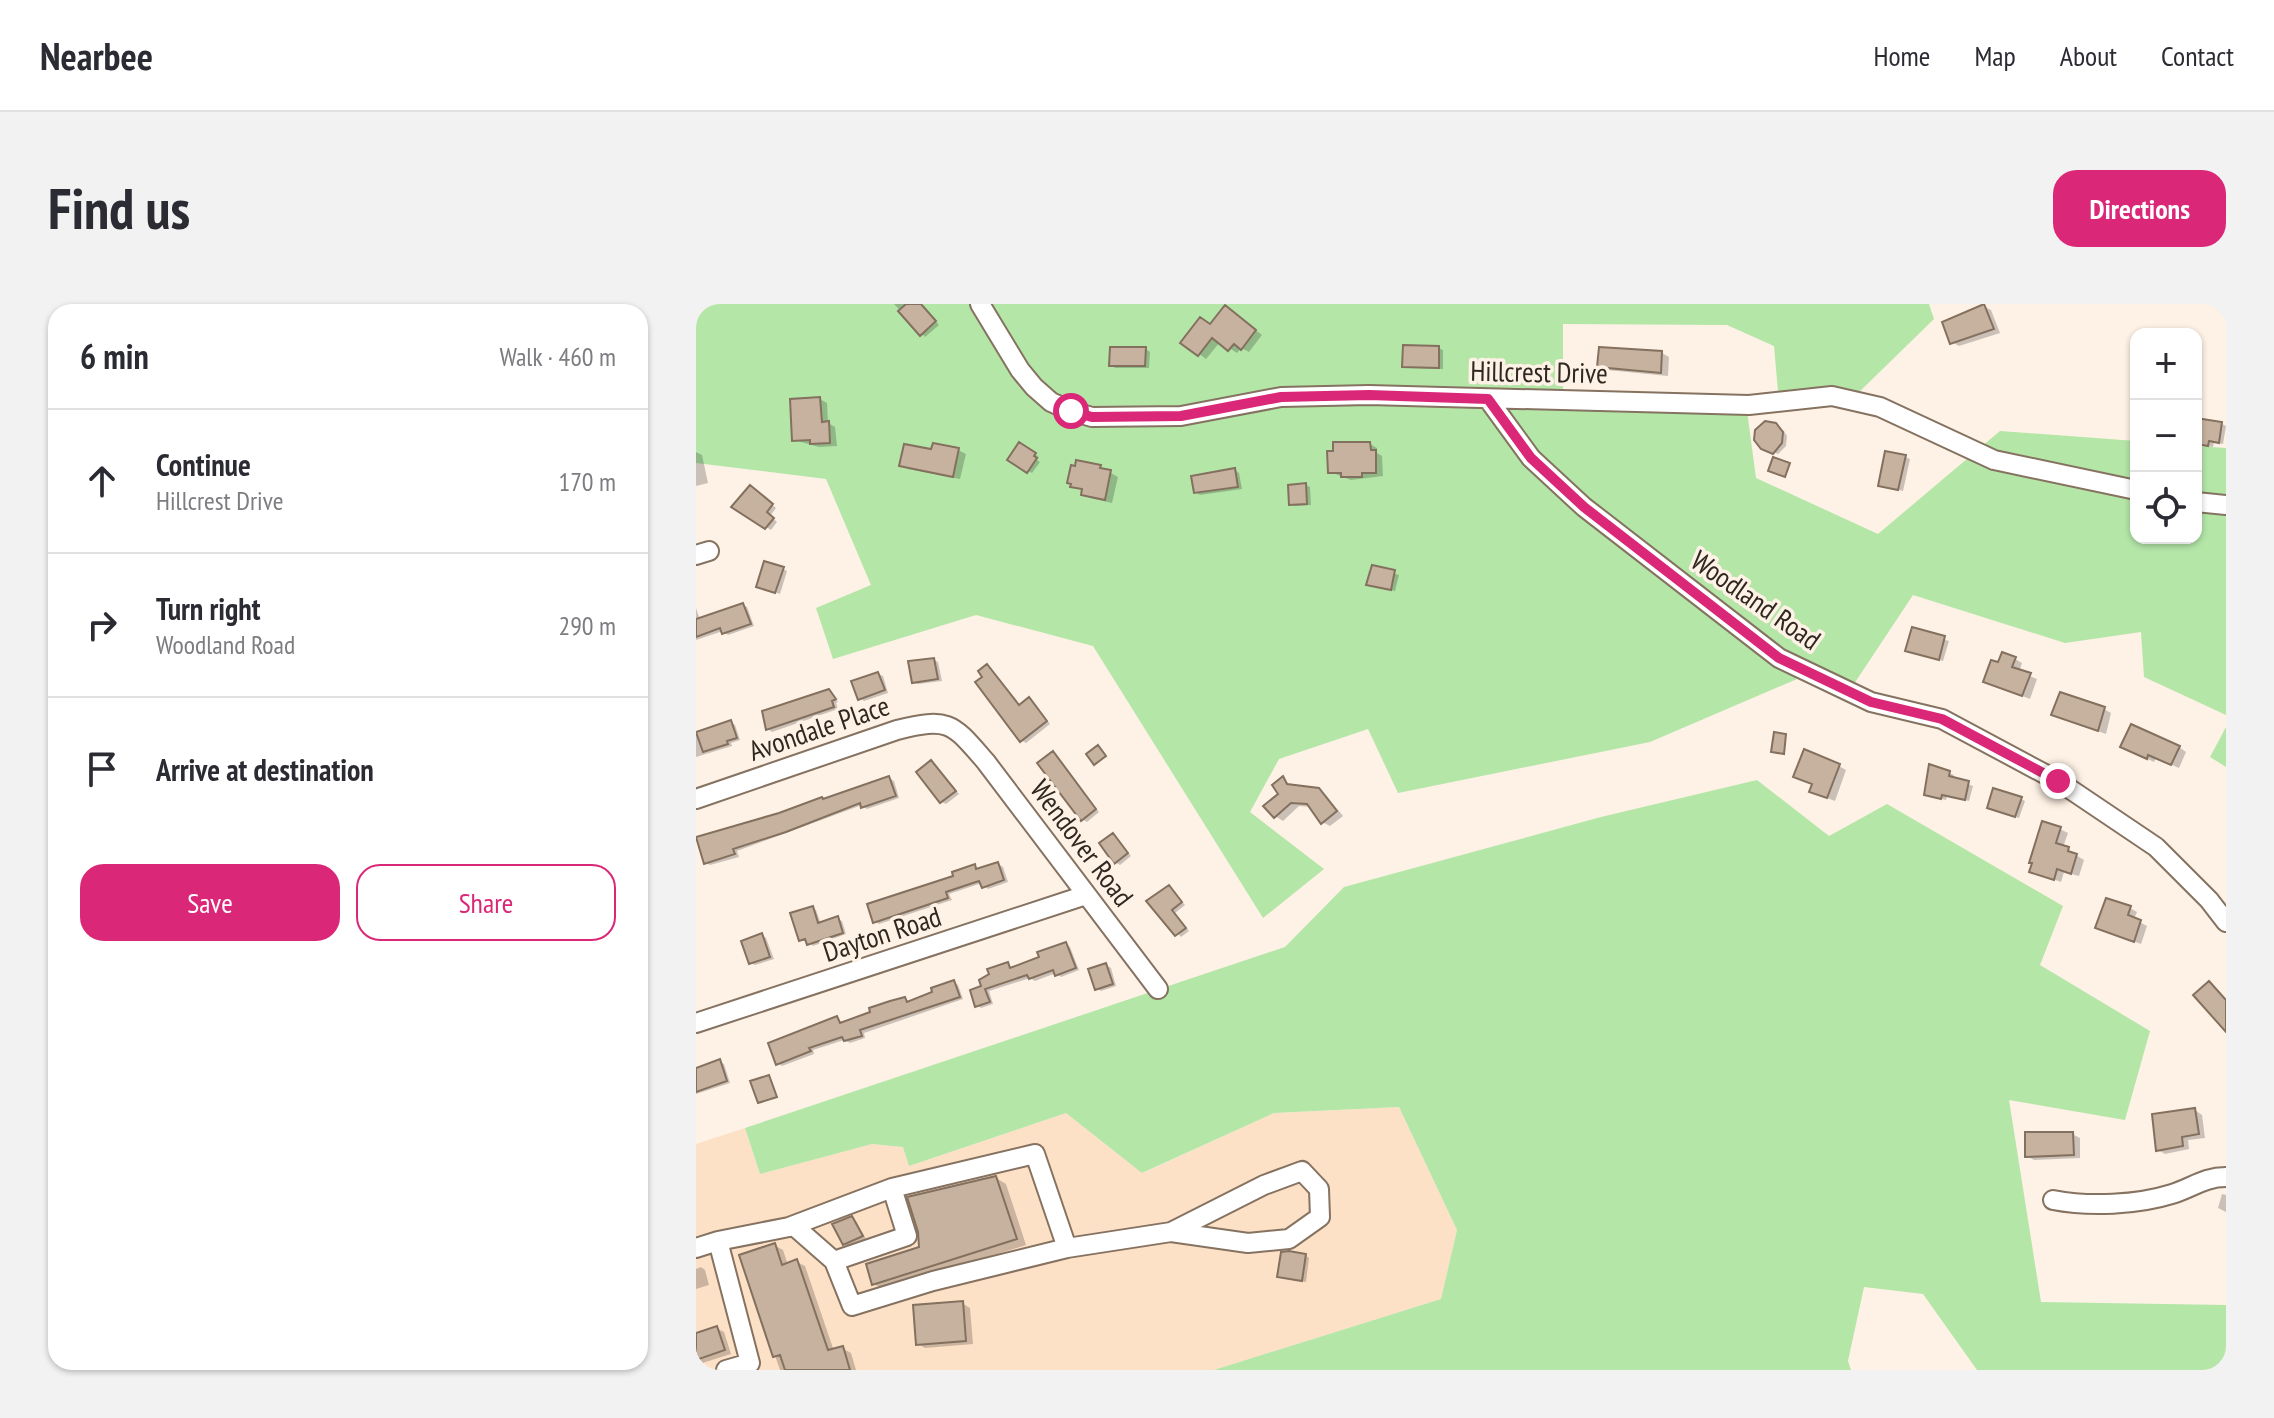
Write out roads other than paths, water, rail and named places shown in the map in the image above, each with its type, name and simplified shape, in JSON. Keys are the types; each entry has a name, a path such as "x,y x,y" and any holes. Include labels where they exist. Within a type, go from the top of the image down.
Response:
{"street":[{"name":"Hillcrest Drive","path":"980,304 1020,370 1034,387 1051,402 1092,417 1181,416 1281,397 1369,395 1749,405 1832,396 1880,407 1994,460 2130,489"},
{"name":"Woodland Road","path":"1488,399 1531,458 1584,507 1779,658 1871,702 1942,719 2058,781 2156,847 2209,900 2226,922"},
{"path":"2202,503 2226,505"},
{"name":"Avondale Place","path":"696,799 897,730 927,723 945,724 960,732"},
{"name":"Wendover Road","path":"960,732 1158,989"},
{"name":"Dayton Road","path":"696,1023 1086,895"},
{"path":"789,1227 892,1188 1035,1154 1067,1248"},
{"path":"696,1248 794,1226 834,1261 852,1306 933,1281 1067,1248 1171,1232 1248,1243 1289,1239 1320,1217 1319,1189 1302,1171 1264,1185 1171,1232"},
{"path":"2053,1200 2071,1204 2137,1201 2174,1194 2198,1181 2226,1177"},
{"path":"834,1261 907,1236 892,1188"},
{"path":"718,1241 750,1363 726,1370"}]}
